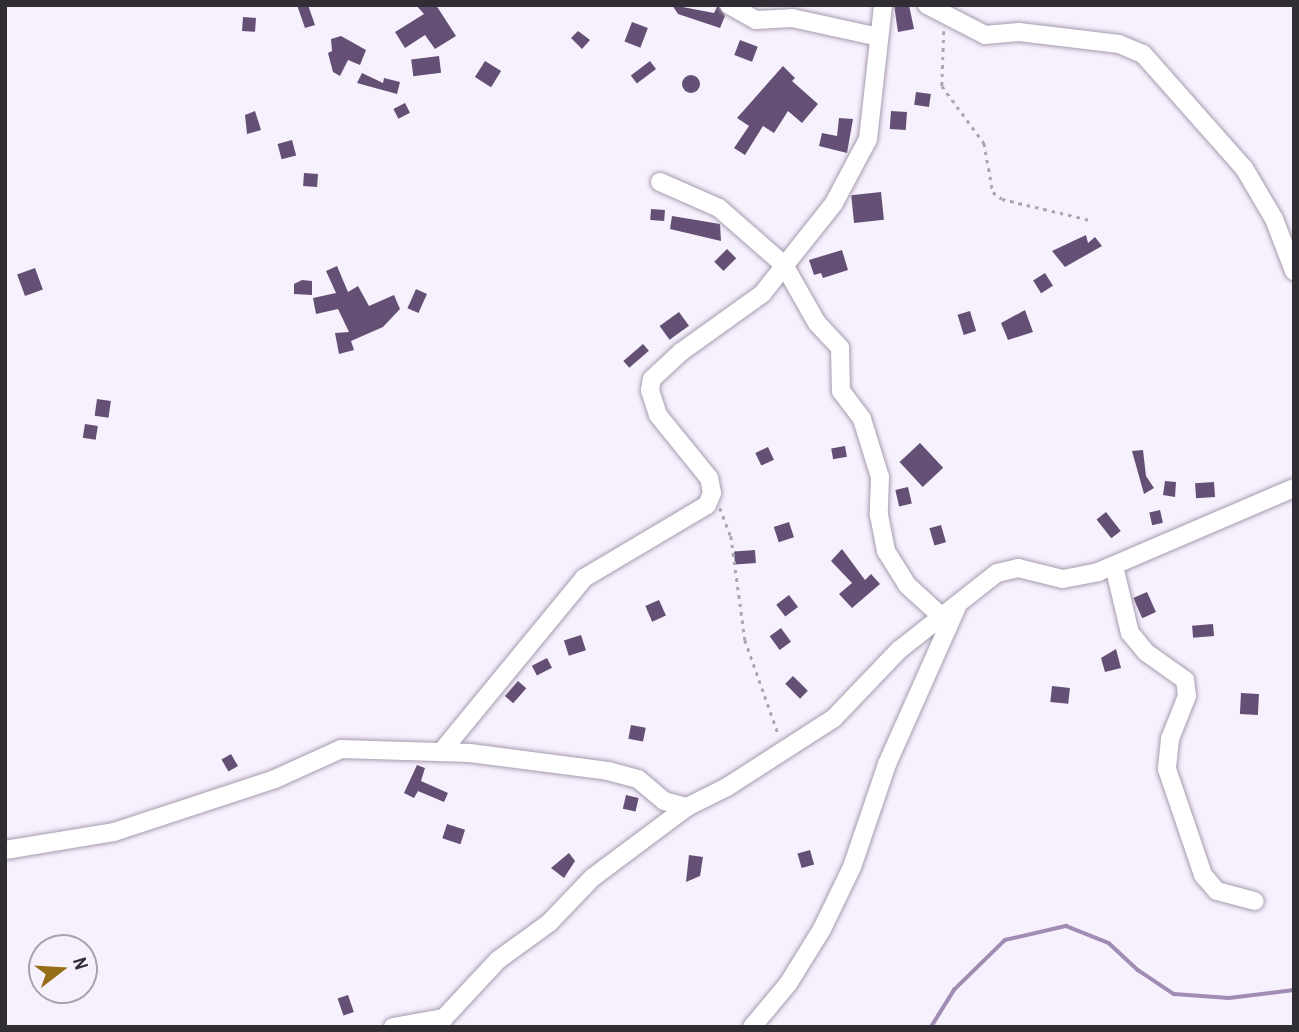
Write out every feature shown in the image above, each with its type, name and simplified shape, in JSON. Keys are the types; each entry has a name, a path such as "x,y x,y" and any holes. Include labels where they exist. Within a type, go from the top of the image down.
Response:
{"street":[{"path":"729,5 756,20 792,18 879,37"},
{"path":"442,751 584,578 698,514 712,493 700,463 658,415 650,390 652,379 681,352 762,294 834,203 862,153 872,123 883,5"},
{"path":"927,5 985,34 1019,32 1119,44 1143,54 1244,168 1273,219 1294,271"},
{"path":"660,182 719,208 784,265 817,323 842,353 841,391 862,419 877,465 878,515 893,569 949,612"},
{"path":"393,1027 444,1018 498,960 549,923 592,878 687,807 727,787 784,747 843,711 900,650 986,580 1007,569 1063,579 1114,566 1238,509 1294,488"},
{"path":"1114,566 1130,633 1147,653 1185,680 1187,696 1170,739 1167,769 1173,796 1195,839 1203,875 1217,891 1255,901"},
{"path":"752,1027 788,984 822,929 852,867 887,764 949,612"},
{"path":"5,850 114,832 275,779 341,749 442,751 625,774 638,779 664,801 687,807"}],"path":[{"path":"945,14 942,86 952,105 984,143 993,192 1002,199 1090,220"},
{"path":"712,493 731,536 738,606 752,666 784,747"}],"building":[{"path":"297,5 308,5 315,25 305,28"},
{"path":"416,5 436,5 456,36 435,49 425,35 405,48 395,32 424,14"},
{"path":"672,5 714,13 718,5 725,16 720,28 678,14"},
{"path":"894,5 909,5 914,29 898,32"},
{"path":"243,17 256,18 255,32 242,31"},
{"path":"632,22 648,28 640,48 624,42"},
{"path":"578,31 590,40 582,49 571,38"},
{"path":"341,36 366,50 360,65 348,60 340,76 333,72 328,53 332,51 331,39"},
{"path":"740,40 758,47 752,62 734,55"},
{"path":"439,56 441,73 413,76 411,59"},
{"path":"485,61 501,71 491,87 475,77"},
{"path":"650,61 656,69 637,83 631,75"},
{"path":"783,66 795,78 792,81 818,104 802,123 788,111 774,133 763,126 745,155 734,148 749,126 737,118"},
{"path":"362,73 383,83 384,78 400,82 397,94 357,83"},
{"path":"687,75 695,75 700,84 698,91 687,93 682,88 682,80"},
{"path":"916,92 931,94 929,107 914,105"},
{"path":"405,103 410,113 398,119 393,109"},
{"path":"255,111 261,130 247,134 245,115"},
{"path":"891,111 907,112 906,130 890,129"},
{"path":"839,118 853,119 847,153 819,146 822,133 837,136"},
{"path":"292,140 296,155 282,159 278,144"},
{"path":"304,173 318,174 317,187 303,186"},
{"path":"881,192 884,220 854,223 851,195"},
{"path":"651,209 665,210 664,221 650,220"},
{"path":"672,216 720,224 721,241 670,229"},
{"path":"1086,235 1088,243 1095,237 1102,246 1065,267 1052,251"},
{"path":"727,249 736,258 723,271 714,262"},
{"path":"842,250 848,270 823,278 821,273 814,275 809,260"},
{"path":"337,266 348,292 358,286 369,306 394,295 400,309 383,327 351,341 354,350 339,354 335,333 349,332 338,309 316,314 313,298 336,293 326,271"},
{"path":"35,268 43,290 25,296 17,274"},
{"path":"1045,273 1053,286 1041,293 1033,280"},
{"path":"302,280 312,281 312,295 294,294 294,284"},
{"path":"416,289 427,294 418,313 407,308"},
{"path":"1025,310 1033,332 1008,340 1001,323"},
{"path":"970,311 976,331 964,335 958,315"},
{"path":"679,312 689,326 670,340 660,326"},
{"path":"643,344 649,351 629,368 623,361"},
{"path":"97,399 111,401 108,418 95,416"},
{"path":"85,424 98,426 96,440 83,438"},
{"path":"920,443 943,468 923,487 900,462"},
{"path":"845,446 847,457 833,459 831,448"},
{"path":"768,447 774,460 761,466 755,453"},
{"path":"1143,450 1146,476 1154,488 1144,494 1132,451"},
{"path":"1165,481 1176,482 1175,497 1163,495"},
{"path":"1214,482 1215,497 1196,498 1195,483"},
{"path":"908,487 912,504 899,506 895,490"},
{"path":"1160,510 1163,523 1152,525 1149,512"},
{"path":"1106,512 1121,531 1111,538 1097,519"},
{"path":"789,522 794,537 779,542 774,527"},
{"path":"941,525 946,542 934,546 929,528"},
{"path":"842,549 865,580 871,574 880,584 852,608 839,594 852,583 831,561"},
{"path":"755,550 756,563 735,564 734,551"},
{"path":"1147,592 1156,612 1142,618 1133,598"},
{"path":"789,595 798,607 785,617 776,605"},
{"path":"659,600 666,616 652,622 645,606"},
{"path":"1213,624 1214,636 1193,638 1192,626"},
{"path":"781,628 791,642 780,650 770,636"},
{"path":"581,635 586,650 569,656 564,641"},
{"path":"1116,649 1121,668 1105,672 1101,658"},
{"path":"547,658 552,668 537,676 532,666"},
{"path":"793,676 808,691 800,699 785,684"},
{"path":"518,681 526,688 513,703 505,696"},
{"path":"1052,686 1070,688 1068,704 1050,702"},
{"path":"1241,693 1259,694 1258,715 1240,714"},
{"path":"631,725 646,728 643,742 628,739"},
{"path":"231,754 238,766 228,772 221,760"},
{"path":"417,765 425,768 421,781 448,793 444,802 418,791 414,798 404,793"},
{"path":"626,795 639,798 636,812 623,809"},
{"path":"447,824 465,830 460,844 442,838"},
{"path":"810,850 814,864 802,868 798,854"},
{"path":"569,853 575,861 564,878 551,868"},
{"path":"689,855 703,857 700,876 686,882"},
{"path":"348,995 354,1012 343,1016 338,999"}],"waterway":[{"path":"931,1027 954,990 1005,940 1066,926 1109,943 1138,970 1174,994 1229,998 1294,990"}]}
